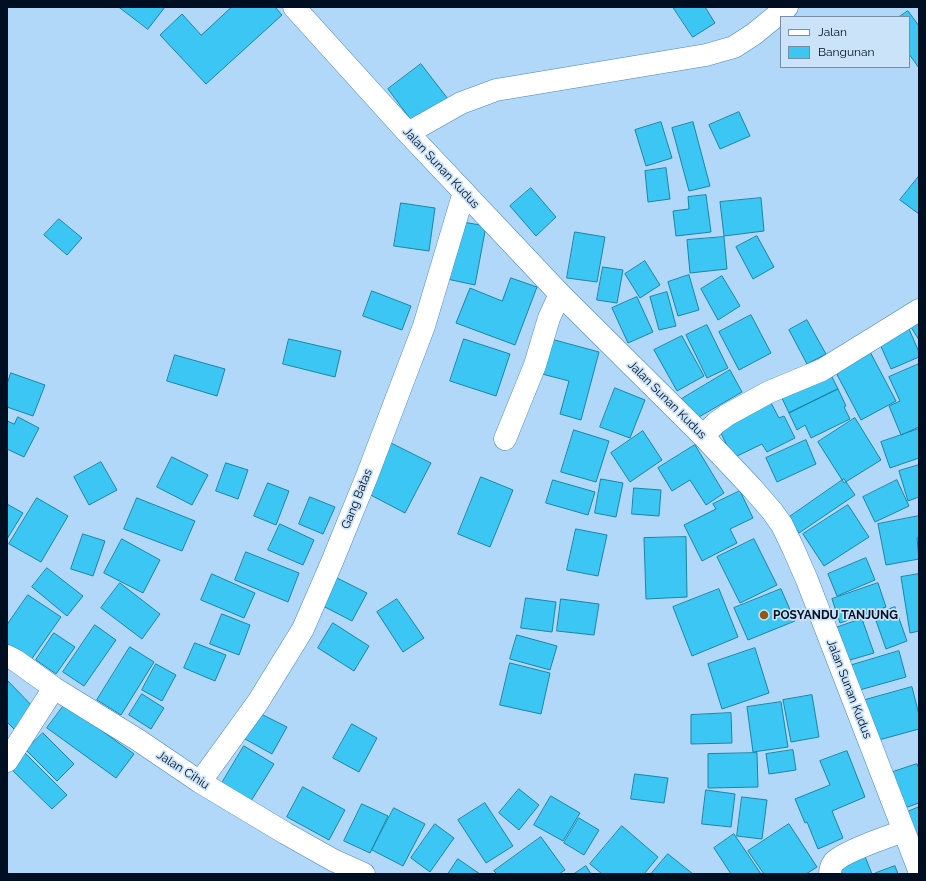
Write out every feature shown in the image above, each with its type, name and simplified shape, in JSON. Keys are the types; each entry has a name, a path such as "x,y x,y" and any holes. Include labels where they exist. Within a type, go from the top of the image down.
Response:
{"street":[{"name":"Jalan Sunan Kudus","path":"294,7 408,133 560,294 703,436 772,511 794,548 919,870"},
{"path":"408,133 461,103 496,90 706,55 734,47 754,34 786,7"},
{"name":"Gang Batas","path":"200,782 258,702 303,629 367,476 424,326 464,192"},
{"path":"505,439 535,365 549,318 560,294"},
{"path":"703,436 716,423 727,415 770,392 822,370 919,310"},
{"name":"Jalan Cihiu","path":"7,656 54,688 138,740 200,782 333,860 364,874"},
{"path":"7,761 54,688"},
{"path":"830,874 831,866 835,861 856,849 904,831"}],"building":[{"path":"119,7 165,7 148,29"},
{"path":"232,7 275,7 282,15 206,84 160,35 182,14 201,35"},
{"path":"673,7 705,7 715,23 693,37"},
{"path":"908,11 919,26 919,68 910,55 910,16 900,16"},
{"path":"421,64 448,99 414,124 388,89"},
{"path":"739,112 750,136 720,149 709,125"},
{"path":"661,122 672,158 646,166 635,130"},
{"path":"693,122 710,186 689,191 672,128"},
{"path":"666,168 670,199 648,202 645,171"},
{"path":"919,176 919,214 900,200"},
{"path":"531,188 556,217 536,236 510,206"},
{"path":"706,195 711,232 676,236 673,211 689,209 688,197"},
{"path":"761,198 764,231 724,236 720,202"},
{"path":"401,203 435,208 429,251 394,246"},
{"path":"59,219 82,238 67,255 44,235"},
{"path":"457,221 486,226 475,285 447,279"},
{"path":"575,232 605,237 597,282 567,278"},
{"path":"757,236 774,267 753,279 736,247"},
{"path":"724,237 727,269 690,273 687,240"},
{"path":"645,261 660,285 640,298 625,274"},
{"path":"603,267 623,270 617,303 597,300"},
{"path":"689,275 699,310 678,316 668,282"},
{"path":"722,276 740,306 718,320 701,289"},
{"path":"511,278 537,287 515,345 456,323 470,288 502,301"},
{"path":"372,291 411,306 402,330 363,316"},
{"path":"667,292 676,326 659,330 650,297"},
{"path":"637,297 653,332 628,343 612,308"},
{"path":"751,315 771,353 739,370 719,332"},
{"path":"919,318 919,340 909,324"},
{"path":"807,320 826,354 807,364 789,330"},
{"path":"707,325 728,368 707,378 686,335"},
{"path":"909,329 919,352 919,357 891,369 879,342"},
{"path":"682,336 704,376 677,391 654,350"},
{"path":"289,339 341,351 335,377 283,364"},
{"path":"464,339 510,354 496,396 450,381"},
{"path":"551,339 599,352 581,420 560,414 569,381 542,374"},
{"path":"868,348 896,401 861,420 833,367"},
{"path":"175,355 225,369 217,396 167,381"},
{"path":"919,364 919,427 901,435 889,406 900,401 889,377"},
{"path":"730,370 742,392 692,421 680,400"},
{"path":"829,371 838,389 789,413 780,394"},
{"path":"11,373 45,385 33,416 7,407 7,385"},
{"path":"615,388 645,400 630,438 600,427"},
{"path":"838,389 850,419 811,438 805,425 797,430 789,413"},
{"path":"770,401 779,418 784,416 795,438 767,452 762,444 733,458 718,427"},
{"path":"18,417 39,428 24,457 7,449 7,421 14,424"},
{"path":"855,418 881,460 844,483 818,442"},
{"path":"919,429 919,458 890,468 881,442"},
{"path":"574,430 609,441 596,482 561,472"},
{"path":"643,431 662,460 630,482 611,453"},
{"path":"806,440 816,464 777,482 766,458"},
{"path":"391,443 431,463 405,513 365,492"},
{"path":"695,445 724,493 706,505 690,480 672,491 658,468"},
{"path":"172,457 208,475 192,505 157,487"},
{"path":"101,462 117,490 89,505 74,477"},
{"path":"226,463 248,470 238,499 216,491"},
{"path":"919,465 919,497 908,501 899,471"},
{"path":"481,477 513,490 490,547 458,534"},
{"path":"601,479 623,483 616,517 595,513"},
{"path":"844,479 855,495 799,533 788,518"},
{"path":"553,480 595,492 588,515 546,503"},
{"path":"897,480 909,506 875,522 863,497"},
{"path":"268,483 289,491 276,525 254,516"},
{"path":"634,488 661,490 659,516 632,514"},
{"path":"740,491 753,518 730,529 737,543 702,561 684,525 716,509 713,504"},
{"path":"310,497 335,507 323,534 299,524"},
{"path":"37,498 68,516 41,562 9,544"},
{"path":"137,498 195,521 182,551 124,529"},
{"path":"7,504 23,513 7,539"},
{"path":"848,505 869,537 824,566 803,534"},
{"path":"919,516 919,537 917,538 919,559 886,565 878,524"},
{"path":"280,524 314,540 303,565 268,550"},
{"path":"576,529 607,535 598,576 567,570"},
{"path":"83,534 105,541 93,576 71,569"},
{"path":"686,537 687,597 646,599 644,538"},
{"path":"122,539 160,560 143,593 104,573"},
{"path":"754,539 777,585 740,603 717,557"},
{"path":"246,552 299,573 288,602 235,580"},
{"path":"866,558 875,580 837,596 828,574"},
{"path":"47,568 83,596 67,616 32,587"},
{"path":"212,574 255,593 244,618 201,600"},
{"path":"919,574 919,631 910,633 901,577"},
{"path":"337,578 367,593 352,621 323,606"},
{"path":"120,583 160,614 142,639 101,608"},
{"path":"878,583 886,607 840,623 832,599"},
{"path":"719,589 738,637 692,656 673,607"},
{"name":"POSYANDU TANJUNG","path":"781,589 795,621 748,640 734,608"},
{"path":"28,595 61,617 31,660 7,644 7,625"},
{"path":"526,598 556,602 552,632 521,628"},
{"path":"397,599 424,638 403,652 377,612"},
{"path":"561,599 599,604 594,635 557,631"},
{"path":"895,607 907,641 886,649 874,615"},
{"path":"222,614 250,625 239,655 210,644"},
{"path":"862,619 874,653 843,662 832,629"},
{"path":"333,623 369,646 354,671 318,648"},
{"path":"95,625 116,640 84,686 63,672"},
{"path":"54,633 75,647 56,674 36,660"},
{"path":"517,635 557,646 550,670 510,659"},
{"path":"195,643 226,655 215,681 184,668"},
{"path":"130,647 154,662 121,715 97,700"},
{"path":"755,648 769,693 722,709 708,664"},
{"path":"899,651 906,677 856,691 849,666"},
{"path":"510,663 550,673 541,714 500,705"},
{"path":"156,664 176,675 162,701 142,690"},
{"path":"7,680 36,710 15,730 7,722"},
{"path":"912,687 919,715 919,729 875,741 865,700"},
{"path":"142,694 164,708 151,729 129,715"},
{"path":"812,695 819,737 791,742 783,700"},
{"path":"781,702 788,747 753,752 747,707"},
{"path":"65,704 134,754 116,778 47,728"},
{"path":"259,713 287,727 272,754 245,739"},
{"path":"731,713 732,743 691,744 691,715"},
{"path":"352,724 377,738 359,772 333,758"},
{"path":"43,733 74,764 57,781 26,750"},
{"path":"244,746 274,764 251,801 222,783"},
{"path":"793,750 796,770 769,774 766,754"},
{"path":"847,751 865,797 832,811 843,838 818,849 807,822 805,823 795,799 830,785 820,761"},
{"path":"25,753 67,795 52,809 10,768"},
{"path":"757,753 758,787 708,788 708,754"},
{"path":"917,764 919,769 919,803 899,810 887,774"},
{"path":"635,774 668,778 664,803 631,799"},
{"path":"303,787 345,810 329,840 287,817"},
{"path":"519,789 539,805 519,830 499,813"},
{"path":"706,790 735,794 731,827 702,824"},
{"path":"551,796 580,813 563,841 534,825"},
{"path":"742,797 767,800 762,839 737,836"},
{"path":"485,803 513,846 486,863 458,820"},
{"path":"362,804 388,816 370,853 344,841"},
{"path":"919,807 919,836 914,838 905,813"},
{"path":"394,808 425,824 403,866 372,850"},
{"path":"579,818 599,830 584,855 564,843"},
{"path":"435,824 454,838 430,872 411,858"},
{"path":"789,824 817,867 806,874 764,874 748,851"},
{"path":"622,826 658,857 644,874 602,874 590,864"},
{"path":"734,834 761,874 731,874 714,848"},
{"path":"541,837 565,870 559,874 497,874 494,871"},
{"path":"668,854 693,874 651,874"},
{"path":"864,854 872,874 837,874 834,866"},
{"path":"458,859 480,874 448,874"},
{"path":"586,866 591,874 574,874"},
{"path":"895,866 898,874 876,873"}],"place":[{"name":"POSYANDU TANJUNG","path":"764,615"}]}
